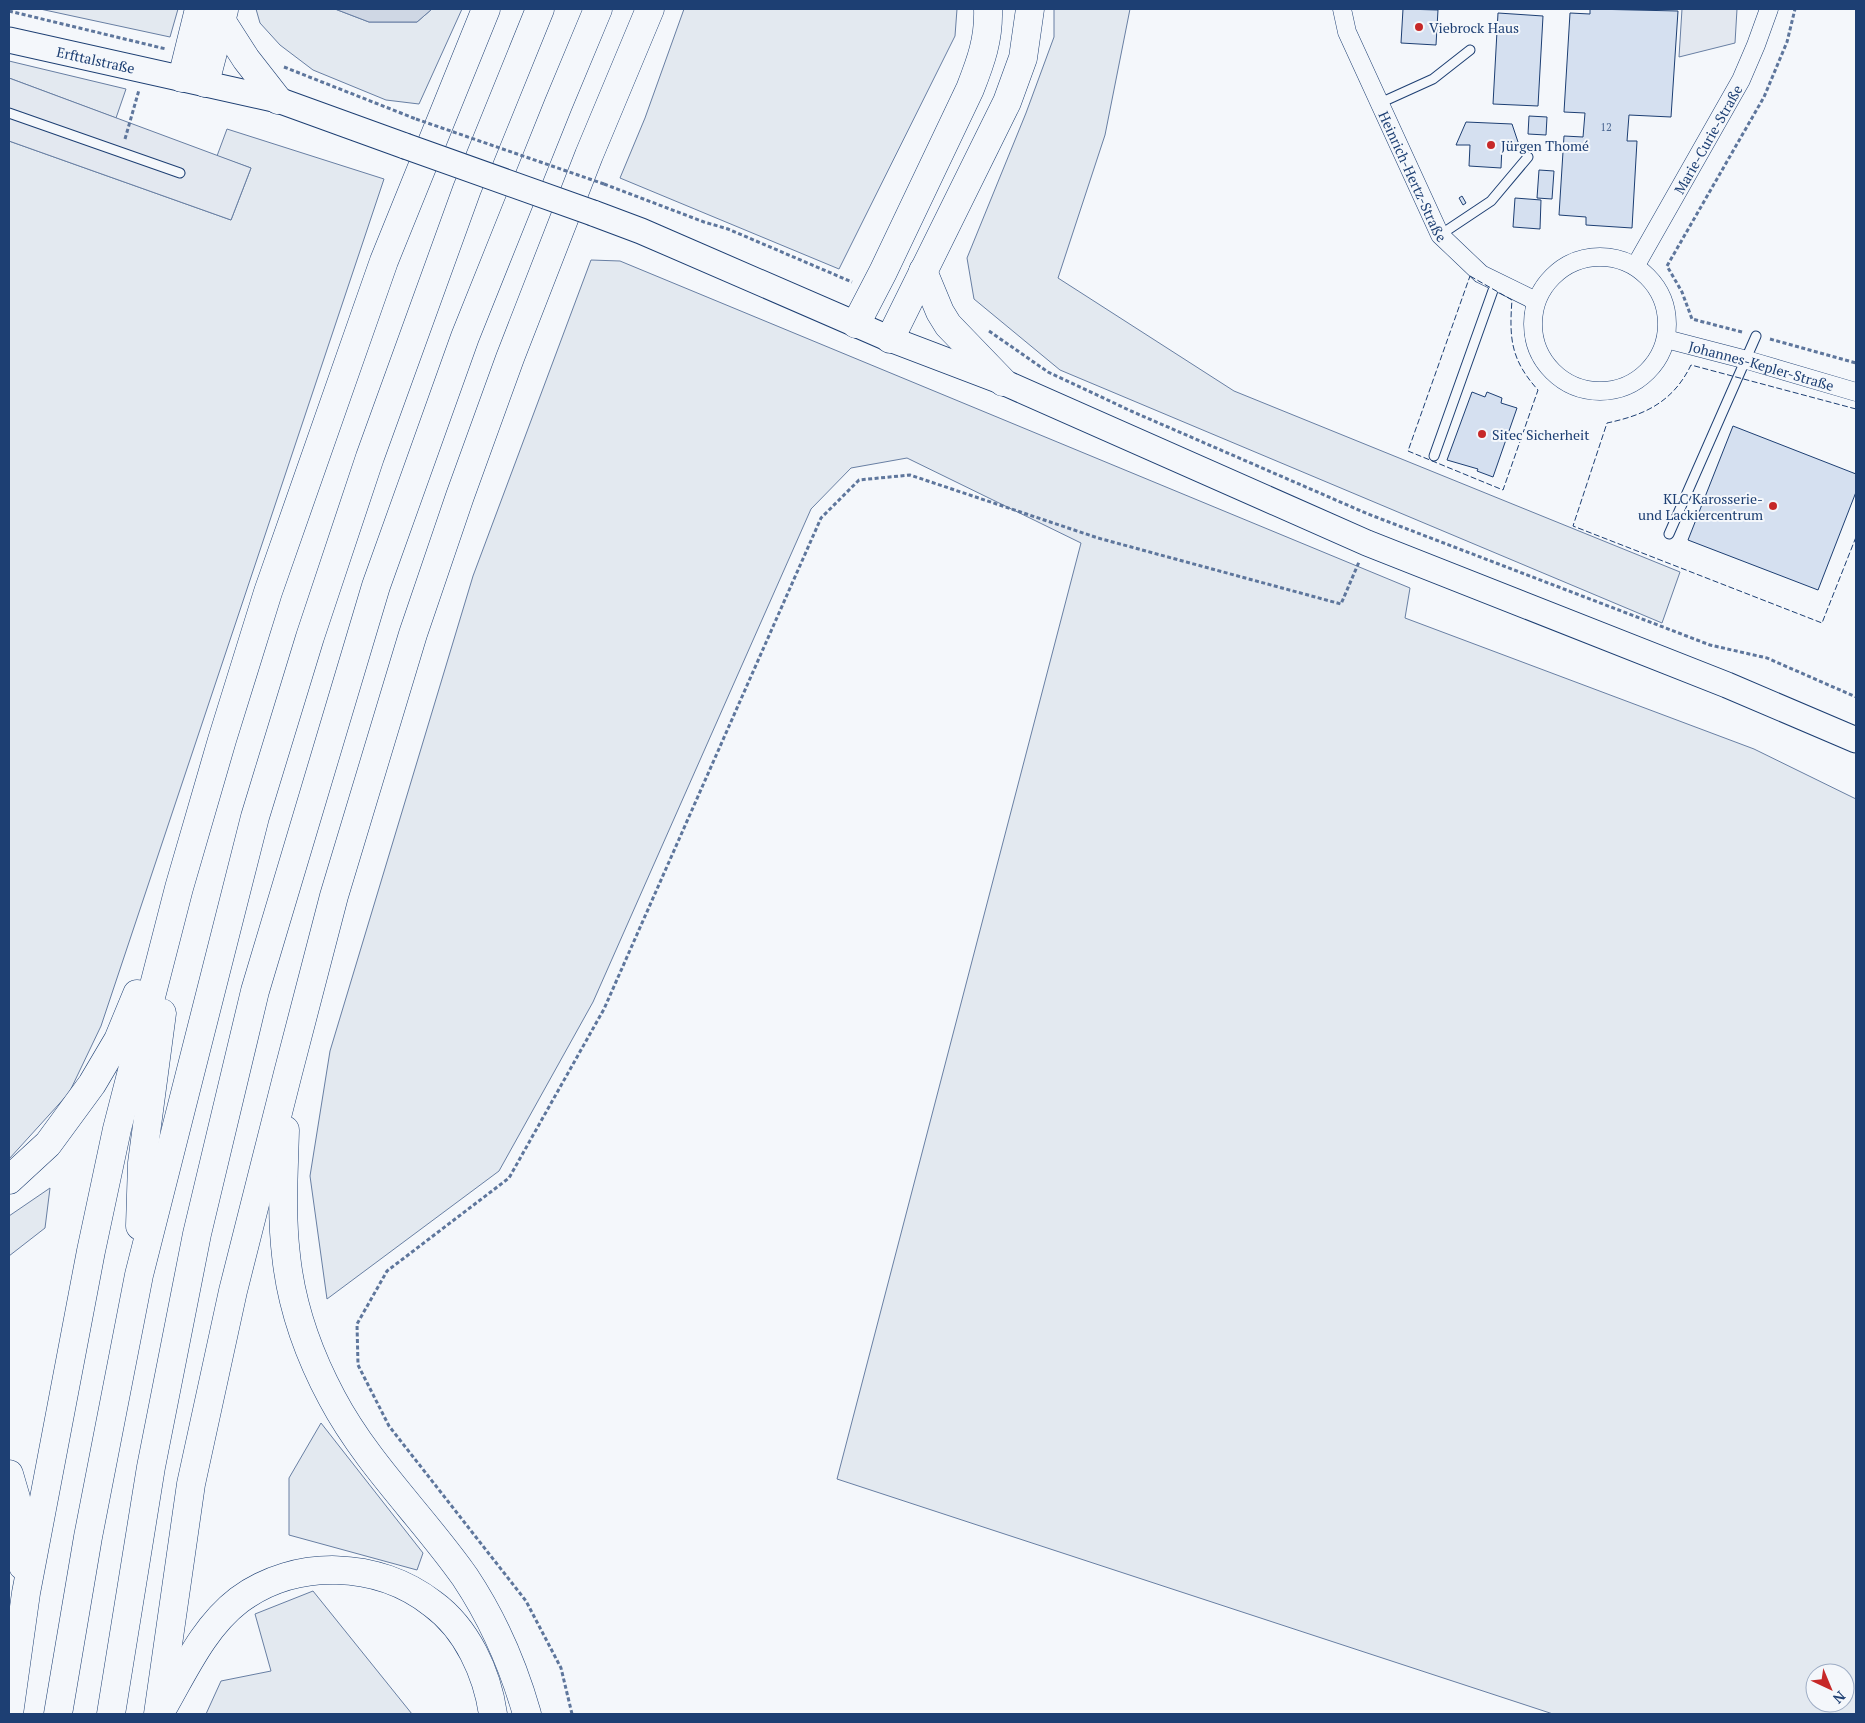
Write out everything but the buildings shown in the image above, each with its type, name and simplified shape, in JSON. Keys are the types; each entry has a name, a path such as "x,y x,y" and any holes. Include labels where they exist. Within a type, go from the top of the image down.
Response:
{"highway":[{"path":"9,1714 26,1594 91,1250 117,1129 179,888 268,592 384,261 486,9"},
{"path":"58,1714 88,1537 139,1275 255,818 310,637 370,457 467,189 540,9"},
{"path":"111,1714 151,1467 197,1234 255,992 376,586 465,337 598,9"},
{"path":"159,1714 191,1484 233,1291 334,896 413,634 460,496 524,321 589,155 650,9"},
{"path":"856,324 970,89 981,62 987,36 988,9"},
{"path":"890,339 1007,102 1023,58 1030,9"},
{"path":"194,81 215,13"},
{"path":"215,13 246,59 278,100"},
{"path":"923,271 940,312 948,325 1003,382"},
{"path":"9,1180 48,1144 92,1084 118,1040 179,888"},
{"path":"139,1275 142,1163 179,888"},
{"path":"288,1073 283,1208 286,1253 294,1298 307,1340 321,1377 332,1399 366,1452 440,1544 480,1600 513,1670 527,1714"},
{"path":"9,1474 16,1498 26,1594"},
{"path":"159,1714 200,1643 218,1621 239,1601 262,1586 287,1575 336,1569 388,1579 412,1590 434,1604 455,1626 472,1650 490,1696 493,1714"}],"main road":[{"name":"Erfttalstraße","path":"9,40 278,100 641,231 890,339 1003,382 1367,543 1727,685 1856,740"}],"street":[{"name":"Heinrich-Hertz-Straße","path":"1342,9 1347,32 1440,235 1481,274 1536,301"},
{"name":"Marie-Curie-Straße","path":"1636,266 1741,80 1769,9"},
{"path":"1597,256 1617,258 1636,266 1652,279 1663,297 1668,318 1666,339 1658,359 1644,376 1625,387 1603,391 1581,389 1561,379 1546,364 1536,344 1533,323 1536,301 1546,283 1560,269 1578,260 1597,256"},
{"name":"Johannes-Kepler-Straße","path":"1666,339 1747,360 1856,392"}],"lane":[{"path":"1380,103 1433,79 1470,50"},
{"path":"9,113 180,173"},
{"path":"1440,235 1491,200 1528,157"},
{"path":"1434,456 1496,282"},
{"path":"1669,534 1756,336"}],"path":[{"path":"1795,9 1787,42 1764,97 1667,266 1682,292 1692,318 1856,362"},
{"path":"121,152 151,46"},
{"path":"416,119 728,229 874,290"},
{"path":"987,329 1048,372 1131,411 1368,514 1710,646 1767,658 1856,697"},
{"path":"572,1714 561,1668 526,1601 389,1426 358,1365 357,1324 386,1271 509,1178 604,1009 821,518 859,480 910,475 1098,538 1341,604 1367,543"}],"shaded area":[{"path":"40,9 178,9 170,37"},
{"path":"256,9 335,9 369,22 417,22 432,9 462,9 419,104 386,100 313,70 280,45 260,23"},
{"path":"335,9 432,9 417,22 369,22"},
{"path":"684,9 957,9 955,36 839,269 620,178 645,118"},
{"path":"1054,9 1130,9 1105,135 1058,278 1234,391 1680,572 1662,623 1060,370 974,299 967,258 1026,113 1054,37"},
{"path":"1682,9 1737,9 1735,43 1679,57"},
{"path":"9,61 126,89 116,118 9,78"},
{"path":"9,78 251,168 231,220 9,141"},
{"path":"227,129 384,179 101,1026 69,1093 9,1159 9,141 231,220 251,168 217,156"},
{"path":"591,260 620,261 1410,588 1405,618 1754,749 1856,799 1856,1714 1553,1714 837,1479 1081,543 907,458 851,468 811,509 593,1002 499,1171 327,1299 310,1176 330,1051 473,576"},
{"path":"50,1188 45,1228 9,1256 9,1216"},
{"path":"321,1423 423,1553 417,1570 289,1535 289,1478"},
{"path":"313,1591 412,1714 206,1714 221,1681 271,1671 255,1614"}],"fence":[{"path":"1470,276 1512,300 1512,338 1517,359 1538,390 1503,490 1408,451 1470,276"},
{"path":"1856,409 1691,365 1684,378 1667,398 1646,411 1607,423 1573,526 1822,623 1856,537"}],"place":[{"name":"Viebrock Haus","path":"1419,27"},
{"name":"Jürgen Thomé","path":"1491,145"},
{"name":"Sitec Sicherheit","path":"1482,434"},
{"name":"KLC Karosserie- und Lackiercentrum","path":"1773,506"}]}
